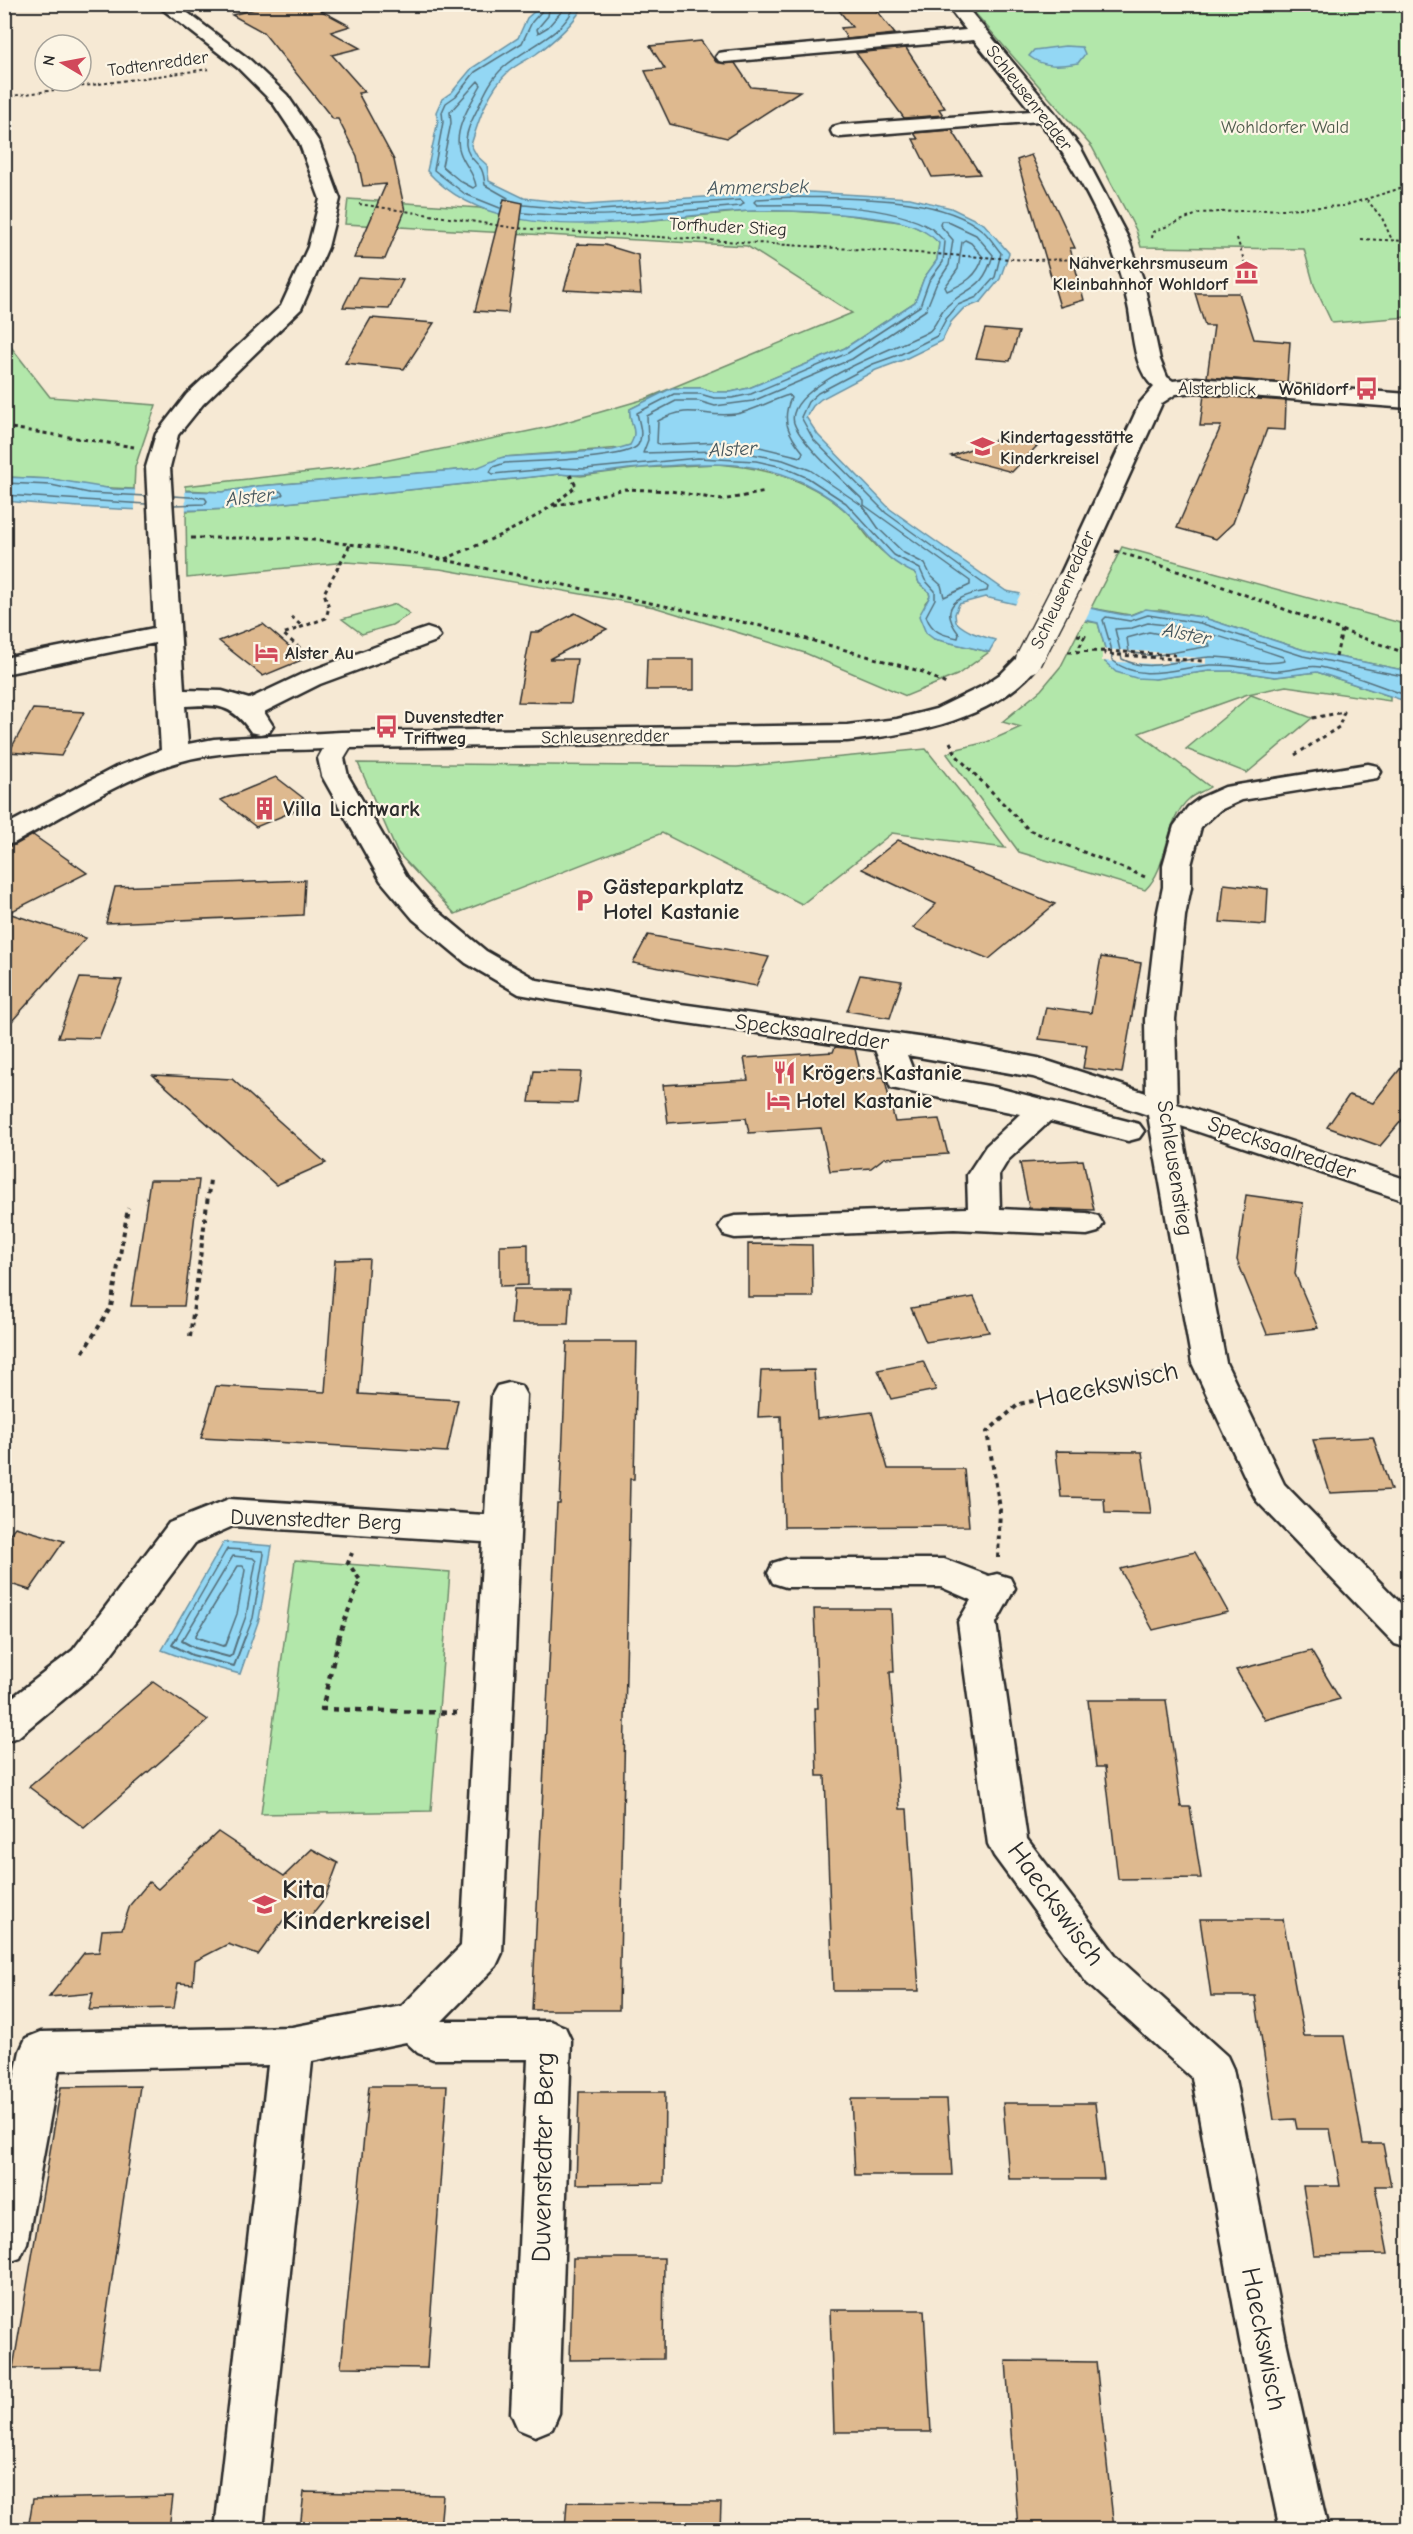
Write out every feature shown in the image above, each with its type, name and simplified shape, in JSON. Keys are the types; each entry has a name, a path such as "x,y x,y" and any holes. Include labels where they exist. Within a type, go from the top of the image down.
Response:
{"street":[{"path":"164,4 244,64 280,99 309,142 330,199 318,247 290,309 195,399 167,435 160,459 161,537 175,754"},
{"name":"Schleusenredder","path":"4,837 108,782 175,754 214,747 341,740 847,733 903,726 940,717 977,701 1006,682 1029,660 1068,584 1083,547 1154,397 1168,388 1158,380 1151,366 1133,279 1118,238 1070,147 954,4"},
{"path":"725,57 980,34"},
{"path":"840,131 1046,115"},
{"name":"Alsterblick","path":"1168,388 1196,385 1408,401"},
{"path":"4,666 166,633"},
{"path":"250,709 311,679 427,636"},
{"path":"170,699 216,697 250,709 260,725 260,743"},
{"name":"Specksaalredder","path":"341,740 331,758 335,776 395,881 423,913 461,945 529,988 659,1010 887,1042 1038,1068 1408,1191"},
{"name":"Schleusenstieg","path":"1368,772 1235,793 1210,804 1198,813 1188,826 1177,865 1177,887 1171,916 1160,1019 1162,1108 1209,1362 1270,1492 1408,1634"},
{"path":"887,1042 902,1081 994,1097 1128,1131"},
{"path":"984,1220 984,1175 998,1153 1044,1109"},
{"path":"735,1227 954,1218 1087,1224"},
{"path":"4,2243 41,2051 292,2046 414,2022 481,1953 509,1395"},
{"name":"Duvenstedter Berg","path":"4,1726 86,1660 182,1533 229,1512 502,1530"},
{"path":"786,1574 944,1573 996,1591"},
{"name":"Haeckswisch","path":"996,1591 977,1622 1008,1844 1102,1970 1212,2069 1263,2341 1304,2529"},
{"name":"Duvenstedter Berg","path":"414,2022 433,2040 550,2040 535,2412"},
{"path":"239,2529 292,2046"}],"path":[{"name":"Todtenredder","path":"4,97 244,64"},
{"path":"1152,238 1153,232 1200,213 1343,206 1408,186"},
{"name":"Torfhuder Stieg","path":"330,199 515,228 1029,260 1126,258"},
{"path":"1367,200 1382,219 1392,240"},
{"path":"1237,238 1245,264"},
{"path":"1361,239 1408,241"},
{"path":"4,427 160,459"},
{"path":"444,559 528,524 554,506 576,486 570,475"},
{"path":"554,506 625,489 671,491 722,500 766,492"},
{"path":"161,537 261,537 351,543 444,559 524,578 761,626 923,672 977,701"},
{"path":"313,659 283,634 326,618 329,607 324,593 351,543"},
{"path":"1083,547 1119,552 1182,570 1244,596 1408,654"},
{"path":"291,617 303,627"},
{"path":"1336,657 1342,630"},
{"path":"1085,636 1077,653 1105,651 1175,655"},
{"path":"1105,651 1104,654 1203,660"},
{"path":"1249,789 1269,768 1307,748 1339,727 1344,712 1311,718"},
{"path":"940,717 957,756 1029,830 1112,865 1177,887"},
{"path":"190,1337 210,1180"},
{"path":"83,1352 111,1307 128,1208"},
{"name":"Haeckswisch","path":"996,1591 1000,1508 987,1432 1019,1404 1209,1362"},
{"path":"363,1521 348,1563 360,1580 336,1644 322,1709 493,1714"}],"green space":[{"name":"Wohldorfer Wald","path":"968,5 1408,5 1408,317 1332,323 1314,285 1304,249 1141,247 1136,230 1092,147"},
{"path":"348,199 480,208 512,217 632,222 749,211 841,214 907,223 930,234 939,243 937,260 924,278 915,302 845,348 749,388 731,392 714,392 702,388 672,388 630,409 634,435 631,445 622,448 504,457 480,468 470,469 258,486 222,492 185,490 185,486 355,467 549,427 645,399 852,313 747,246 345,224"},
{"path":"4,338 50,397 156,405 135,467 134,489 90,487 52,479 5,477"},
{"path":"717,464 754,469 789,478 806,485 837,504 852,517 885,554 916,574 919,583 929,592 930,597 925,603 934,639 989,652 957,675 906,696 805,653 654,607 440,569 346,562 187,578 186,511 229,509 560,474 581,476 641,468"},
{"path":"1122,547 1408,625 1408,671 1304,650 1201,617 1159,610 1140,611 1130,615 1091,608"},
{"path":"396,604 410,614 392,625 362,634 342,619"},
{"path":"1084,621 1098,623 1105,648 1105,662 1155,679 1209,671 1235,671 1275,677 1317,672 1390,696 1390,701 1286,686 1248,694 1139,733 1210,787 1190,798 1181,808 1170,831 1159,869 1145,890 1019,852 947,754 953,750 987,742 1021,727 1002,722 1041,690 1061,666"},
{"path":"1251,695 1312,718 1247,773 1186,749"},
{"path":"926,749 1005,848 892,833 802,904 662,833 455,914 397,852 358,763 737,767"},
{"path":"295,1560 450,1572 431,1811 261,1814"}],"water":[{"name":"Alster","path":"537,5 581,5 582,8 556,39 509,71 490,96 471,145 477,156 487,165 489,181 524,198 585,205 793,191 910,198 951,208 984,224 1009,253 1000,279 981,302 963,309 951,322 942,341 876,370 821,399 806,417 818,435 890,509 1006,591 1124,615 1131,615 1146,609 1201,617 1304,650 1408,671 1408,702 1317,672 1275,677 1235,671 1209,671 1155,679 1136,678 1116,672 1105,662 1105,648 1098,623 985,597 959,604 955,614 956,622 965,629 996,640 989,652 934,639 926,633 919,616 930,596 929,592 919,583 916,574 887,556 847,512 817,490 784,474 740,465 672,465 585,475 560,474 229,509 117,509 5,501 4,477 52,479 113,489 222,492 258,486 470,469 504,457 613,450 630,445 633,439 630,409 672,388 702,388 714,392 731,392 749,388 845,348 915,302 924,278 937,260 939,243 922,230 902,223 846,215 778,211 751,211 625,222 580,224 537,222 496,213 459,197 427,171 438,121 436,112 442,99 452,92 472,68 518,38 527,18 536,10"},
{"path":"1065,46 1082,47 1085,54 1078,63 1059,65 1040,63 1029,56 1034,50"},
{"path":"224,1542 272,1546 259,1619 240,1674 191,1661 162,1650"}],"pier":[{"path":"135,486 185,487 186,514 135,512"},
{"path":"1022,591 1092,606 1083,624 1014,607"},
{"path":"1102,649 1174,653 1175,656 1206,658 1206,664 1168,661 1168,665 1102,661"}],"building":[{"path":"273,4 309,4 350,26 331,32 360,48 332,55 365,92 358,93 394,160 405,211 385,259 354,258 386,184 363,186 357,156 338,119 333,119 263,32 232,15"},
{"path":"834,4 871,4 895,34 847,39 841,28 852,27"},
{"path":"701,41 716,62 735,63 751,87 800,91 727,138 670,124 645,71 665,69 650,46"},
{"path":"906,48 945,108 939,109 943,115 904,118 856,53"},
{"path":"952,130 980,174 932,177 913,139 918,139 914,133"},
{"path":"1031,155 1075,248 1070,248 1084,300 1060,307 1017,160"},
{"path":"504,199 523,203 508,313 475,311"},
{"path":"577,244 605,245 638,255 641,294 564,290"},
{"path":"358,277 403,280 389,309 343,307"},
{"path":"1195,293 1239,293 1254,339 1290,342 1287,383 1207,377 1214,326 1205,326"},
{"path":"371,318 434,323 404,369 345,363"},
{"path":"985,329 1019,332 1010,361 976,358"},
{"path":"1204,395 1286,401 1285,430 1267,429 1233,523 1216,539 1177,528 1221,426 1200,426"},
{"path":"1004,437 1038,445 1012,472 951,456"},
{"path":"575,613 607,629 549,659 577,659 571,703 518,702 531,632 539,632"},
{"path":"263,624 304,659 263,676 219,641"},
{"path":"647,659 694,659 694,690 646,690"},
{"path":"33,709 84,712 61,756 9,752"},
{"name":"Villa Lichtwark","path":"276,777 311,804 256,827 221,800"},
{"path":"33,835 87,873 8,913 86,938 4,1030 4,847 15,845"},
{"path":"898,840 1055,904 989,959 913,928 936,904 862,869"},
{"path":"305,880 303,915 106,923 115,887"},
{"path":"1224,884 1268,889 1266,925 1220,922"},
{"path":"648,935 769,957 756,986 633,963"},
{"path":"1101,957 1141,963 1122,1073 1083,1068 1087,1045 1039,1039 1046,1007 1091,1013"},
{"path":"860,975 902,981 890,1018 847,1011"},
{"path":"80,978 122,980 99,1038 58,1037"},
{"name":"Hotel Kastanie","path":"835,1047 855,1049 862,1079 884,1077 895,1122 939,1119 948,1154 884,1158 871,1168 830,1171 821,1128 749,1133 746,1118 668,1123 663,1085 748,1080 744,1058 833,1052"},
{"path":"1408,1059 1408,1113 1380,1146 1327,1127 1349,1095 1373,1103"},
{"path":"534,1071 581,1072 577,1103 529,1102"},
{"path":"153,1075 232,1079 326,1163 276,1185"},
{"path":"1083,1160 1094,1210 1029,1208 1020,1163"},
{"path":"150,1180 199,1180 184,1306 131,1306"},
{"path":"1246,1195 1303,1203 1295,1274 1318,1328 1267,1334 1237,1260"},
{"path":"528,1244 528,1285 500,1286 500,1245"},
{"path":"748,1244 812,1245 813,1297 748,1297"},
{"path":"369,1259 359,1394 458,1400 447,1452 201,1438 216,1386 325,1392 335,1260"},
{"path":"514,1289 570,1289 568,1324 511,1324"},
{"path":"974,1297 989,1332 926,1342 911,1308"},
{"path":"567,1342 637,1342 634,1479 630,1479 619,2010 532,2010"},
{"path":"923,1361 936,1390 891,1399 878,1370"},
{"path":"814,1370 817,1419 872,1412 888,1469 964,1469 969,1526 784,1527 781,1416 758,1417 761,1371"},
{"path":"1373,1437 1391,1490 1330,1493 1313,1440"},
{"path":"1056,1451 1142,1452 1151,1514 1105,1513 1104,1498 1061,1497"},
{"path":"15,1527 64,1541 30,1590 4,1582 4,1541"},
{"path":"1195,1552 1228,1612 1153,1630 1120,1569"},
{"path":"814,1609 891,1609 894,1672 890,1672 900,1809 907,1809 919,1991 833,1991 825,1776 817,1776 815,1708 818,1708"},
{"path":"1311,1651 1340,1699 1265,1720 1236,1670"},
{"path":"153,1682 208,1720 84,1828 29,1787"},
{"path":"1088,1700 1166,1700 1181,1807 1190,1807 1201,1878 1118,1879 1105,1767 1096,1767"},
{"path":"218,1832 284,1876 312,1849 338,1863 325,1898 310,1917 287,1915 258,1955 228,1944 195,1961 193,1984 178,1983 174,2008 89,2010 93,1993 49,1997 84,1953 99,1952 102,1930 122,1929 130,1905 149,1882 158,1889"},
{"path":"1200,1919 1283,1919 1304,2036 1344,2036 1363,2144 1383,2144 1391,2186 1375,2186 1388,2254 1314,2255 1303,2186 1340,2186 1330,2129 1297,2129 1295,2119 1274,2120 1255,1996 1211,1996"},
{"path":"140,2086 99,2367 13,2368 61,2087"},
{"path":"369,2086 447,2086 427,2368 341,2367"},
{"path":"579,2092 665,2092 664,2183 576,2184"},
{"path":"851,2099 947,2099 952,2175 855,2175"},
{"path":"1003,2103 1095,2103 1104,2179 1009,2179"},
{"path":"573,2258 664,2258 663,2359 570,2360"},
{"path":"830,2310 924,2310 931,2432 834,2432"},
{"path":"1006,2361 1096,2362 1114,2529 1018,2529"},
{"path":"304,2492 443,2495 440,2529 300,2529"},
{"path":"173,2496 169,2529 28,2529 33,2499"},
{"path":"567,2502 721,2503 720,2529 565,2529"}],"place":[{"name":"Nahverkehrsmuseum Kleinbahnhof Wohldorf","path":"1246,273"},
{"name":"Wohldorf","path":"1366,389"},
{"name":"Kindertagesstätte Kinderkreisel","path":"982,447"},
{"name":"Alster Au","path":"267,653"},
{"name":"Duvenstedter Triftweg","path":"386,727"},
{"name":"Villa Lichtwark","path":"265,809"},
{"name":"Gästeparkplatz Hotel Kastanie","path":"585,900"},
{"name":"Krögers Kastanie","path":"784,1073"},
{"name":"Hotel Kastanie","path":"778,1101"},
{"name":"Kita Kinderkreisel","path":"264,1905"}],"water label":[{"name":"Ammersbek","path":"758,187"}]}
